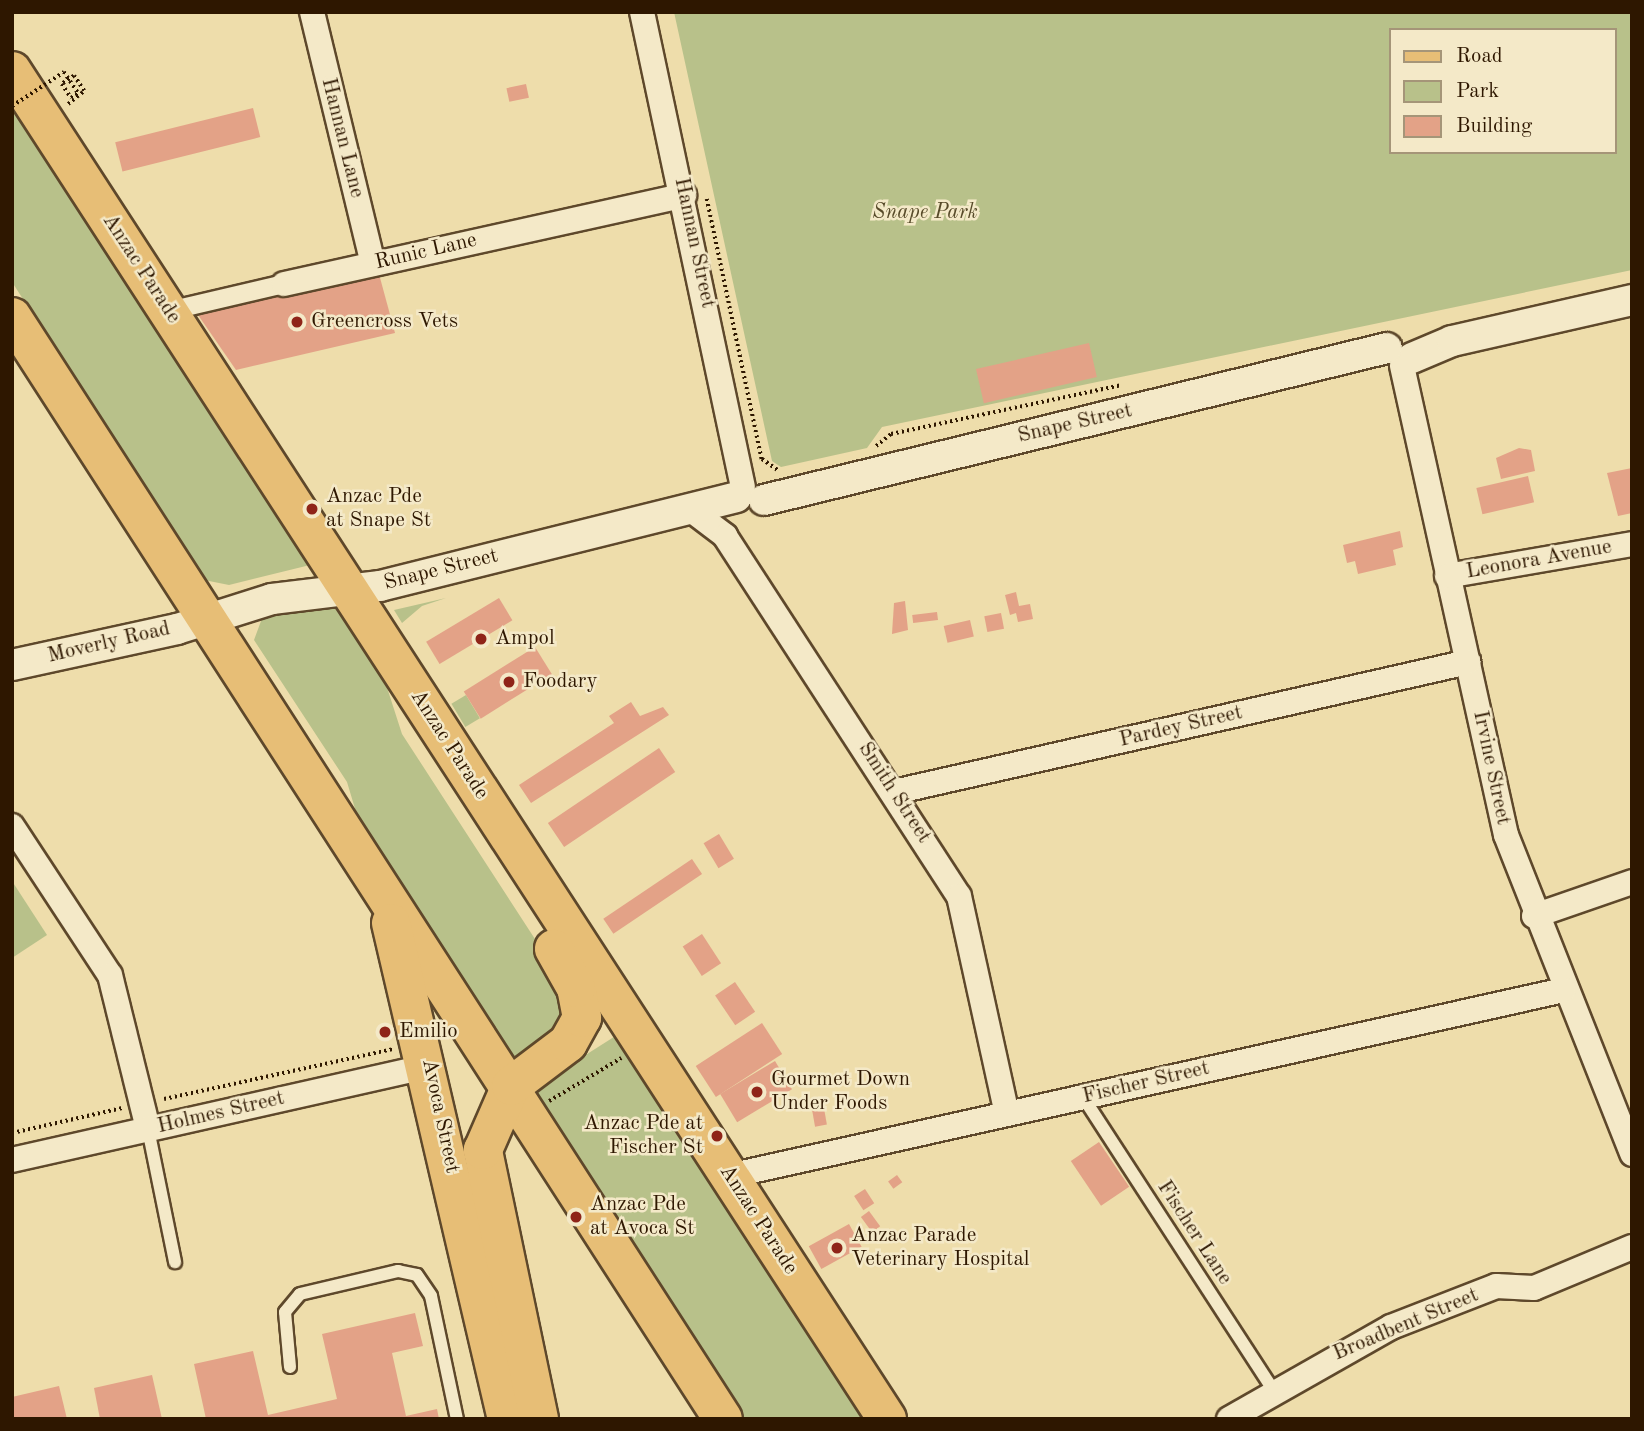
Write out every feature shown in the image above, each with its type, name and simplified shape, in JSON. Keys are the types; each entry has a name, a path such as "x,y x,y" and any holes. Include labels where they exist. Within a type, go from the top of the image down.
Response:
{"main road":[{"name":"Anzac Parade","path":"12,71 887,1419"},
{"path":"12,317 205,617 526,1096 551,1151 723,1419"},
{"path":"404,675 404,712 419,742 569,973 582,1003 579,1026 526,1096"},
{"name":"Avoca Street","path":"343,824 391,924 413,1057 507,1419"},
{"name":"Avoca Street","path":"526,1096 488,1128 485,1174 539,1419"},
{"path":"485,1174 498,1150 516,1137 551,1151"}],"street":[{"name":"Hannan Lane","path":"312,12 373,264"},
{"name":"Hannan Street","path":"642,12 694,191 749,491"},
{"name":"Runic Lane","path":"169,311 694,191"},
{"name":"Snape Street","path":"205,617 686,514 749,491 799,479 1346,363 1400,356 1452,341 1632,300"},
{"name":"Irvine Street","path":"1400,356 1506,835 1534,916 1564,990 1626,1125 1632,1154"},
{"name":"Smith Street","path":"686,514 724,536 894,792 959,896 1007,1115"},
{"name":"Leonora Avenue","path":"1447,576 1632,544"},
{"name":"Moverly Road","path":"12,666 205,617"},
{"name":"Pardey Street","path":"894,792 1468,662"},
{"path":"12,826 110,975 148,1129"},
{"path":"1534,916 1632,882"},
{"name":"Fischer Street","path":"729,1176 1564,990"},
{"name":"Holmes Street","path":"12,1160 148,1129 413,1057"},
{"name":"Broadbent Street","path":"1229,1419 1329,1357 1451,1302 1496,1286 1534,1289 1632,1247"}],"lane":[{"name":"Fischer Lane","path":"1083,1097 1273,1390"},
{"path":"148,1129 175,1262"},
{"path":"290,1367 285,1312 300,1294 398,1271 417,1275 431,1296 457,1419"}],"path":[{"path":"12,106 64,72 78,93 71,98 62,84 74,76 84,91 61,109"},
{"path":"694,191 762,459 782,473 799,479"},
{"path":"869,450 891,434 1129,383"},
{"path":"526,1096 627,1055 632,1063"},
{"path":"12,1133 142,1104 413,1057"}],"green space":[{"name":"Snape Park","path":"674,12 1632,12 1632,270 882,427 867,448 781,467 772,461"},
{"path":"12,104 310,565 229,585 204,580 12,282"},
{"path":"446,598 422,606 402,623 394,610"},
{"path":"322,599 341,609 382,672 402,734 559,976 568,1021 522,1062 509,1058 359,822 347,782 254,640 264,613"},
{"path":"466,695 480,718 465,727 451,704"},
{"path":"12,881 47,935 12,958"},
{"path":"617,1035 869,1419 737,1419 532,1089"}],"building":[{"path":"526,84 529,98 509,102 506,88"},
{"path":"253,108 260,137 122,171 115,142"},
{"name":"Greencross Vets","path":"379,274 395,333 236,370 196,312"},
{"path":"1089,343 1097,377 984,403 976,369"},
{"path":"1519,448 1531,450 1535,471 1501,479 1496,458"},
{"path":"1632,468 1632,513 1618,516 1607,473"},
{"path":"1528,476 1534,502 1482,514 1476,488"},
{"path":"1400,531 1403,547 1393,550 1396,565 1358,574 1355,561 1347,563 1343,545"},
{"path":"1016,592 1019,606 1030,604 1033,619 1018,622 1016,613 1010,615 1005,595"},
{"path":"499,598 512,620 440,664 426,642"},
{"path":"905,601 908,630 892,634 894,603"},
{"path":"937,612 938,620 913,623 912,615"},
{"path":"1001,613 1004,629 987,632 984,616"},
{"path":"970,620 974,637 948,643 944,626"},
{"name":"Foodary","path":"535,647 552,674 481,719 464,692"},
{"path":"631,702 640,716 663,707 669,715 531,803 519,785 614,723 609,716"},
{"path":"659,748 675,772 564,847 548,823"},
{"path":"719,834 734,859 719,868 704,843"},
{"path":"692,859 702,874 613,934 603,919"},
{"path":"702,934 721,963 702,976 683,947"},
{"path":"735,982 755,1012 735,1025 715,995"},
{"path":"762,1023 782,1054 716,1097 696,1066"},
{"name":"Gourmet Down Under Foods","path":"775,1061 792,1089 737,1122 720,1094"},
{"path":"822,1097 827,1125 815,1127 810,1099"},
{"path":"1099,1142 1129,1187 1101,1206 1071,1161"},
{"path":"897,1175 902,1182 893,1189 888,1181"},
{"path":"865,1189 874,1203 863,1210 854,1196"},
{"path":"869,1211 880,1226 872,1232 861,1217"},
{"name":"Anzac Parade Veterinary Hospital","path":"849,1224 862,1247 821,1269 809,1246"},
{"path":"415,1313 423,1346 392,1353 406,1416 437,1409 439,1419 206,1419 194,1364 253,1351 268,1415 337,1399 322,1334"},
{"path":"152,1375 162,1419 100,1419 94,1388"},
{"path":"59,1386 67,1419 12,1419 12,1397"}],"place":[{"name":"Greencross Vets","path":"297,322"},
{"name":"Anzac Pde at Snape St","path":"312,509"},
{"name":"Ampol","path":"481,639"},
{"name":"Foodary","path":"509,682"},
{"name":"Emilio","path":"385,1032"},
{"name":"Gourmet Down Under Foods","path":"757,1092"},
{"name":"Anzac Pde at Fischer St","path":"717,1136"},
{"name":"Anzac Pde at Avoca St","path":"576,1217"},
{"name":"Anzac Parade Veterinary Hospital","path":"837,1248"}]}
